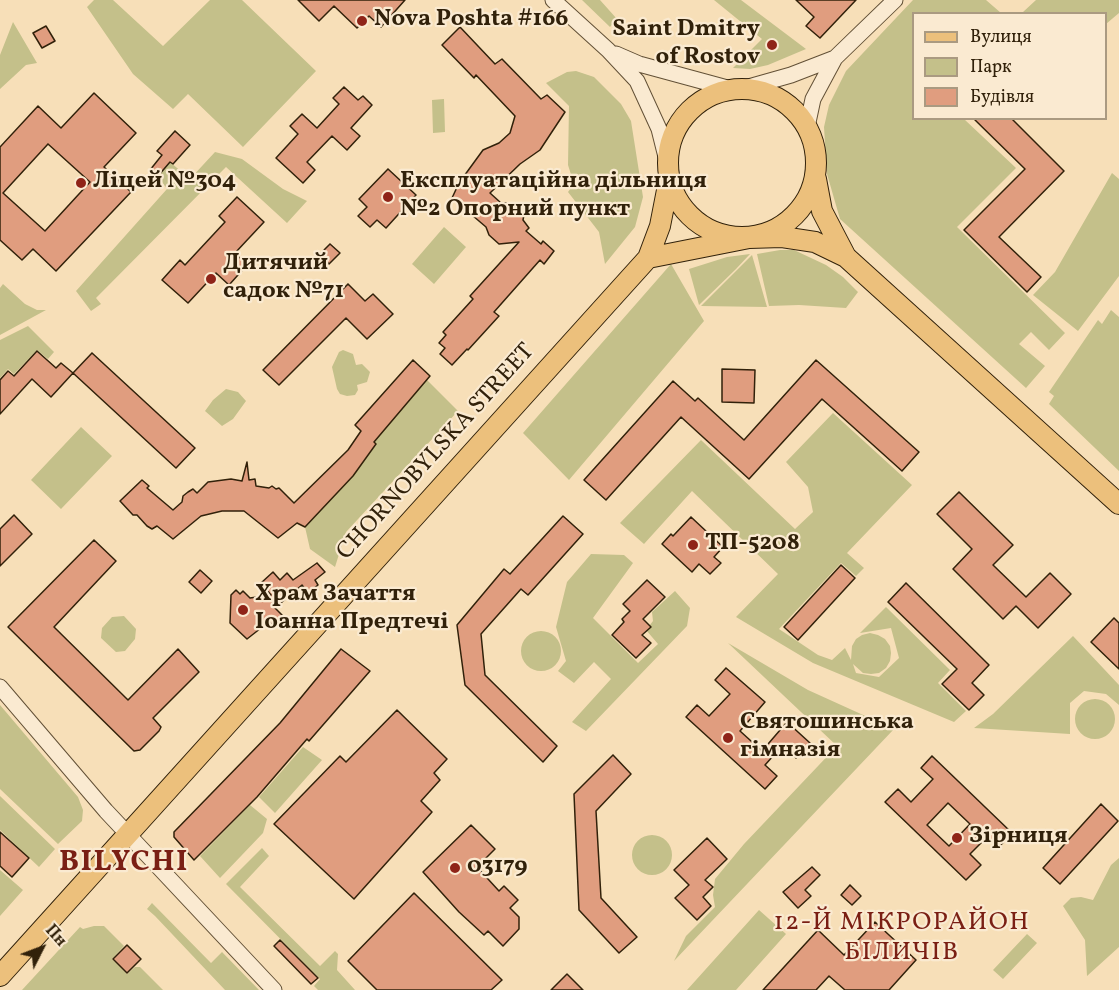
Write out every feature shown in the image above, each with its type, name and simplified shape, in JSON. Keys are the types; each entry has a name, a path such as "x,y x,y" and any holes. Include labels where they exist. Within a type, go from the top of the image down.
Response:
{"main road":[{"path":"648,258 660,226 668,171 668,149 676,127 690,109 709,96 738,88 770,93 779,98 792,107 807,127 816,150 815,177 822,211 846,257"},
{"path":"668,171 677,200 690,217 708,230 728,237 782,237 814,242 846,257 1119,504"},
{"path":"648,258 749,238 772,231 792,219 807,200 815,177"},
{"name":"CHORNOBYLSKA STREET","path":"0,976 648,258"}],"street":[{"path":"553,0 608,50 637,81 659,129 668,171"},
{"path":"807,127 813,99 835,58 895,0"},
{"path":"608,50 639,64 738,88 791,75 835,58"},
{"path":"0,687 102,806 274,990"}],"green space":[{"path":"94,0 113,0 163,46 210,0 242,0 316,71 243,147 188,94 173,109 133,74 87,7"},
{"path":"582,0 600,0 617,19 610,27"},
{"path":"714,0 741,0 806,49 768,65 750,69 733,68 762,39"},
{"path":"913,0 986,0 1000,12 912,12 912,120 965,120 1016,168 957,227 1065,333 1049,350 1031,332 1019,344 1045,366 1026,388 840,219 827,174 824,127 829,105 846,71"},
{"path":"1036,0 1119,0 1119,13 1107,23 1107,12 1023,12"},
{"path":"13,22 37,63 26,65 0,89 0,55"},
{"path":"576,71 594,77 621,104 631,121 643,197 635,227 605,264 599,232 568,192 574,184 568,165 569,106 546,83 567,72"},
{"path":"444,99 445,132 433,133 432,100"},
{"path":"215,152 242,159 283,189 307,201 287,223 226,167 96,298 101,304 91,311 76,291 167,189 158,176 170,162 190,179"},
{"path":"1112,173 1119,179 1119,276 1078,331 1033,295 1055,272"},
{"path":"444,227 466,247 434,284 412,264"},
{"path":"794,250 826,265 858,292 846,308 769,306 757,254"},
{"path":"750,254 699,305 689,269 727,257"},
{"path":"752,255 767,307 701,306"},
{"path":"671,264 704,321 569,480 523,433"},
{"path":"3,284 25,304 37,310 46,310 0,335 0,288"},
{"path":"1111,310 1119,317 1119,471 1049,404 1054,396 1049,392 1098,320 1102,324"},
{"path":"28,326 54,352 48,359 37,350 14,374 8,369 0,378 0,340"},
{"path":"343,350 353,354 356,365 362,364 370,372 367,382 357,385 358,390 355,395 340,394 337,389 332,367 339,352"},
{"path":"427,380 458,411 346,532 335,567 310,549 305,527 364,461 376,445 374,442"},
{"path":"226,389 238,392 246,401 233,419 222,426 205,411 213,400"},
{"path":"833,413 912,485 847,553 864,568 856,576 841,563 779,629 818,655 832,660 845,648 851,660 852,646 856,639 870,633 878,635 890,646 890,661 886,668 879,673 871,674 863,673 853,664 856,673 879,677 899,658 891,628 860,633 886,607 950,670 938,683 966,711 954,722 813,663 736,617 778,574 692,491 644,544 620,523 701,440 795,529 813,512 808,487 786,462"},
{"path":"81,427 112,456 61,509 31,480"},
{"path":"591,554 624,555 633,563 593,618 638,663 658,644 646,630 653,621 652,612 675,591 690,608 687,626 586,731 572,722 611,679 594,662 574,683 558,671 566,661 556,627 567,582"},
{"path":"124,616 136,629 135,639 125,651 116,652 101,638 102,628 112,617"},
{"path":"541,631 549,632 555,637 560,643 560,659 555,665 549,670 541,671 533,670 527,665 522,659 521,651 522,643 527,637 533,632"},
{"path":"1073,636 1119,685 1119,705 1106,694 1084,691 1070,703 1070,734 974,728 993,714"},
{"path":"728,643 808,690 894,729 674,961 686,936 715,907 713,895 715,879 744,844 837,746"},
{"path":"1095,699 1103,700 1109,705 1114,711 1114,727 1109,733 1103,738 1095,739 1087,738 1081,733 1076,727 1075,719 1076,711 1081,705 1087,700"},
{"path":"0,705 78,797 83,810 82,821 58,844 0,789"},
{"path":"303,747 322,760 275,813 259,797"},
{"path":"0,796 55,849 39,867 0,830"},
{"path":"250,805 267,819 263,833 220,878 200,856"},
{"path":"652,835 660,836 666,841 671,847 671,863 666,869 660,874 652,875 644,874 638,869 633,863 632,855 633,847 638,841 644,836"},
{"path":"262,848 269,856 240,887 320,966 335,951 338,954 337,970 355,990 318,990 314,986 320,979 226,884"},
{"path":"1119,858 1119,947 1087,976 1085,940 1063,906 1071,898 1081,897 1093,900 1111,865"},
{"path":"0,870 23,890 0,916"},
{"path":"152,903 211,963 222,952 259,990 225,990 147,909"},
{"path":"759,910 786,934 736,990 687,990"},
{"path":"104,926 124,946 112,959 127,974 135,967 140,967 163,990 22,990 80,927 83,929"},
{"path":"1027,934 1037,943 1003,979 993,970"}],"building":[{"path":"298,0 405,0 381,27 369,16 357,28 334,6 319,21"},
{"path":"796,0 856,0 820,38 806,26 814,17"},
{"path":"46,26 55,41 42,48 33,33"},
{"path":"460,27 495,64 502,59 541,99 547,95 565,112 540,150 520,164 490,193 501,203 509,203 524,215 523,220 529,228 526,231 541,244 543,241 554,251 544,264 540,260 494,312 499,316 452,365 440,354 445,348 439,343 446,335 443,332 473,299 470,296 519,242 499,244 489,235 486,227 452,198 459,183 483,150 499,143 510,133 515,116 476,75 474,78 442,45"},
{"path":"344,87 358,100 363,96 372,105 351,128 360,136 347,150 332,136 307,162 315,170 303,183 276,158 298,134 290,126 302,114 317,128 339,104 333,98"},
{"path":"94,93 136,133 104,167 131,192 56,271 33,249 22,260 0,240 0,147 38,106 61,128","holes":["48,144 90,182 45,231 3,193"]},
{"path":"975,120 1013,120 1064,171 999,237 1041,277 1027,292 964,230 1025,169"},
{"path":"175,131 190,145 173,164 170,162 158,176 150,170 162,155 157,151"},
{"name":"Експлуатаційна дільниця №2 Опорний пункт","path":"388,169 416,195 386,228 377,220 370,227 358,216 367,207 359,199"},
{"path":"237,197 264,222 235,253 247,265 229,285 216,273 188,303 162,280 180,260 185,265 225,222 219,216"},
{"path":"330,244 340,253 329,264 320,254"},
{"path":"348,284 365,301 373,294 393,314 367,339 346,318 279,385 263,370"},
{"path":"37,351 56,368 61,363 73,373 51,397 32,379 0,414 0,380 8,371 14,376"},
{"path":"92,353 195,448 176,468 73,373"},
{"path":"413,360 430,376 374,442 376,444 353,476 305,527 297,523 278,538 244,511 222,511 201,516 173,539 157,526 152,529 147,526 120,501 142,480 149,486 147,488 173,510 188,492 193,489 197,493 208,482 231,479 242,481 247,462 249,480 255,479 256,486 279,488 294,503 348,450 361,431 355,425"},
{"path":"816,360 919,452 902,471 822,399 749,479 681,417 606,500 584,480 673,381 695,401 698,398 744,440"},
{"path":"722,369 755,370 754,403 722,402"},
{"path":"959,492 1013,545 993,565 1026,597 1050,573 1071,594 1038,628 1016,606 1003,619 953,569 972,549 937,514"},
{"path":"14,515 32,534 0,566 0,529"},
{"path":"563,516 583,534 528,595 521,589 481,634 485,675 557,746 543,762 465,685 457,625 504,569 510,574"},
{"name":"ТП-5208","path":"691,517 723,547 714,557 721,563 710,574 699,564 692,572 662,544"},
{"path":"94,540 116,561 54,627 128,700 178,649 199,672 153,718 161,727 140,750 134,751 8,627"},
{"path":"317,563 325,572 315,580 318,585 308,593 302,585 275,608 285,618 275,628 267,619 261,628 247,639 230,623 231,595 236,590 240,594 243,591 250,598 271,595 261,583 273,572 280,580 287,573 293,580"},
{"path":"841,565 855,578 798,640 784,627"},
{"path":"200,570 212,581 201,593 189,582"},
{"path":"647,580 665,597 643,619 651,627 642,635 651,643 636,658 612,635 630,611 623,604"},
{"path":"906,583 989,665 972,683 984,695 969,710 942,684 957,669 888,602"},
{"path":"1114,618 1119,623 1119,669 1091,642"},
{"path":"341,649 370,671 257,797 194,860 174,837 174,832 280,723"},
{"path":"726,668 765,702 740,731 762,751 787,722 810,743 796,758 782,746 765,765 777,776 765,789 686,717 697,705 709,716 730,694 715,680"},
{"path":"397,710 447,759 434,773 440,780 421,801 432,812 354,899 274,824 340,756 346,762"},
{"path":"613,755 631,774 596,811 601,898 637,937 619,953 579,910 574,794"},
{"path":"932,756 1012,833 998,848 987,837 970,854 981,865 966,880 885,802 898,789 911,802 933,779 921,768","holes":["948,803 970,824 949,846 927,825"]},
{"path":"1101,804 1118,821 1060,884 1043,868"},
{"path":"471,825 495,849 477,867 499,891 504,886 518,900 510,908 519,917 519,929 503,946 488,931 484,935 459,912 423,872"},
{"path":"0,832 29,858 12,877 0,866"},
{"path":"707,838 727,859 705,880 713,887 703,897 711,906 697,920 675,898 689,885 674,870"},
{"path":"812,867 820,875 805,890 811,896 798,908 783,892"},
{"path":"850,885 861,896 852,905 841,895"},
{"path":"414,893 502,980 491,990 377,990 348,961"},
{"path":"875,922 916,960 889,990 845,990 829,976 816,990 763,990 818,930 844,955"},
{"path":"280,940 318,978 311,984 274,946"},
{"path":"127,945 141,959 127,973 113,959"},
{"path":"567,974 583,990 551,990"}],"place":[{"name":"Nova Poshta #166","path":"362,21"},
{"name":"Saint Dmitry of Rostov","path":"772,45"},
{"name":"Ліцей №304","path":"81,183"},
{"name":"Експлуатаційна дільниця №2 Опорний пункт","path":"388,197"},
{"name":"Дитячий садок №71","path":"211,279"},
{"name":"ТП-5208","path":"693,545"},
{"name":"Храм Зачаття Іоанна Предтечі","path":"243,610"},
{"name":"Святошинська гімназія","path":"728,738"},
{"name":"Зірниця","path":"957,838"},
{"name":"03179","path":"455,868"}],"district":[{"name":"BILYCHI","path":"124,864"},
{"name":"12-Й МІКРОРАЙОН БІЛИЧІВ","path":"902,939"}]}
